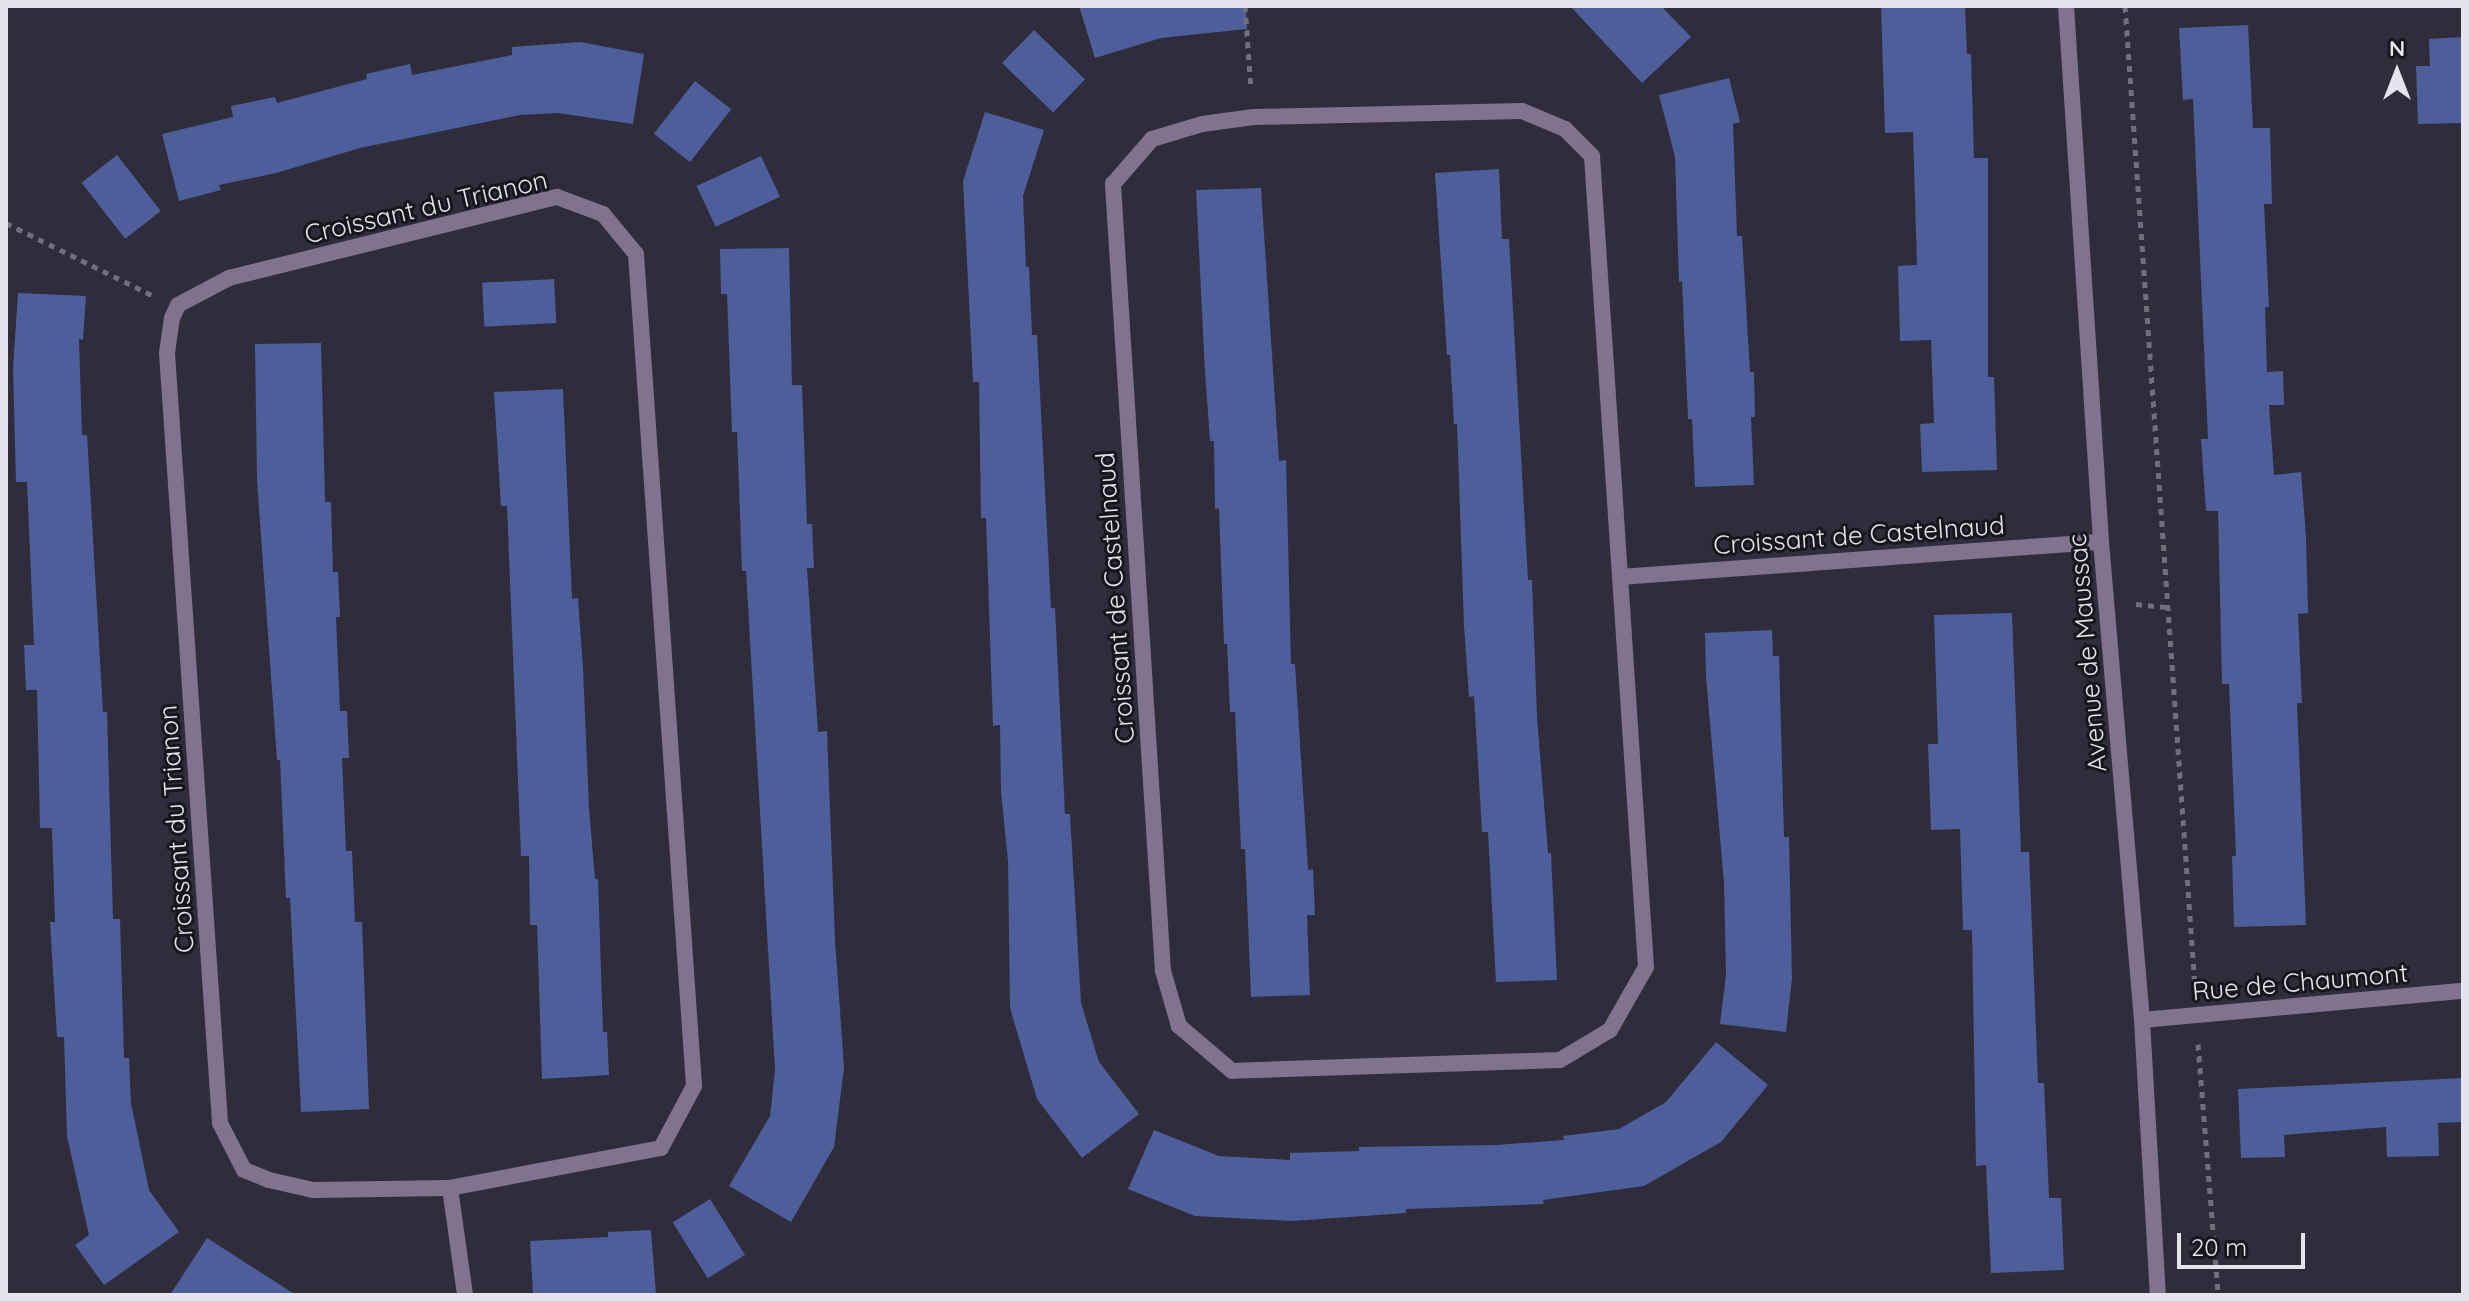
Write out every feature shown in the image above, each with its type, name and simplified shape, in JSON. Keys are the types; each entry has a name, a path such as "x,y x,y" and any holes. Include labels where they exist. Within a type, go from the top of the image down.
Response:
{"street":[{"name":"Avenue de Maussac","path":"2066,6 2101,542 2142,1020 2158,1295"},
{"name":"Croissant de Castelnaud","path":"1522,111 1565,129 1592,156 1620,577 1646,967 1610,1030 1560,1060 1232,1071 1179,1026 1163,971 1113,184 1152,139 1202,124 1254,117 1522,111"},
{"name":"Croissant du Trianon","path":"557,197 603,214 636,254 694,1086 661,1148 450,1188 313,1190 269,1180 244,1170 220,1123 167,353 172,318 178,305 229,278 557,197"},
{"name":"Croissant de Castelnaud","path":"1620,577 2101,542"},
{"name":"Rue de Chaumont","path":"2142,1020 2463,991"},
{"path":"450,1188 465,1295"}],"path":[{"path":"1245,6 1252,93"},
{"path":"2125,6 2194,970"},
{"path":"6,223 158,298"},
{"path":"2199,1058 2218,1295"}],"building":[{"path":"1079,6 1246,6 1247,29 1161,38 1095,58"},
{"path":"1570,6 1661,6 1691,37 1642,83"},
{"path":"1881,6 1965,6 1967,54 1971,54 1974,158 1988,158 1988,377 1994,377 1997,470 1922,472 1920,424 1934,423 1931,340 1900,341 1898,266 1917,265 1913,132 1885,133"},
{"path":"2248,25 2253,128 2270,128 2272,204 2264,204 2269,307 2265,307 2267,372 2283,371 2284,405 2269,405 2274,475 2301,472 2306,537 2308,613 2298,614 2302,703 2297,703 2306,925 2234,927 2232,856 2236,856 2229,684 2222,684 2218,511 2206,511 2201,439 2208,439 2193,99 2183,100 2179,28"},
{"path":"1034,30 1085,79 1053,112 1002,63"},
{"path":"2463,37 2463,123 2418,124 2416,66 2430,66 2429,39"},
{"path":"580,42 644,54 633,124 558,113 520,115 360,148 276,173 219,185 221,190 179,201 162,134 233,117 231,106 275,97 277,103 367,79 366,74 410,64 412,75 512,55 512,47"},
{"path":"1729,78 1740,122 1733,124 1737,236 1742,236 1750,372 1754,372 1755,417 1751,417 1754,485 1695,487 1692,419 1688,419 1682,281 1679,282 1675,157 1659,95"},
{"path":"695,81 731,109 690,162 654,134"},
{"path":"985,112 1044,130 1023,196 1026,267 1029,267 1032,335 1037,335 1051,608 1055,608 1065,814 1070,814 1081,1003 1099,1062 1139,1114 1082,1158 1037,1099 1010,1008 1008,861 1001,792 1000,725 993,726 986,518 981,518 979,382 973,382 963,181"},
{"path":"117,155 161,211 125,239 82,183"},
{"path":"761,156 780,197 716,227 697,186"},
{"path":"1499,169 1502,239 1509,239 1528,580 1532,580 1537,717 1548,853 1551,853 1557,980 1496,982 1488,832 1482,832 1474,696 1469,697 1457,424 1454,424 1450,355 1447,355 1435,173"},
{"path":"1261,188 1279,461 1286,460 1291,664 1295,664 1308,870 1313,869 1315,915 1307,915 1310,995 1251,997 1245,849 1241,849 1235,712 1230,712 1227,644 1224,644 1219,508 1215,509 1214,441 1210,441 1196,190"},
{"path":"789,248 792,385 802,385 807,524 812,524 814,568 807,568 818,732 827,731 835,939 844,1068 834,1147 791,1222 729,1186 770,1116 775,1070 746,571 742,571 737,432 732,432 727,294 721,294 720,249"},
{"path":"554,279 556,323 484,327 482,283"},
{"path":"18,293 86,296 83,340 79,339 82,435 87,435 103,712 107,712 113,919 120,919 124,1058 129,1058 131,1103 149,1190 179,1232 104,1285 75,1245 89,1235 67,1136 64,1037 57,1037 50,922 55,922 52,828 40,828 37,690 26,690 24,645 34,645 27,482 16,482 13,368"},
{"path":"321,343 325,502 331,502 333,572 338,572 340,617 336,617 340,711 347,711 349,758 342,758 346,851 352,851 355,922 362,922 369,1109 301,1112 290,898 286,898 280,760 277,760 257,480 255,344"},
{"path":"563,389 572,599 578,598 589,808 595,879 598,879 603,1032 607,1032 609,1075 542,1079 537,925 530,925 529,856 521,856 507,506 501,506 494,392"},
{"path":"2012,613 2021,852 2029,852 2038,1083 2044,1083 2049,1198 2061,1198 2064,1270 1991,1273 1986,1165 1976,1166 1972,930 1963,930 1960,829 1931,830 1928,744 1938,744 1934,615"},
{"path":"1772,630 1773,656 1779,656 1784,837 1789,837 1792,979 1786,1032 1720,1024 1726,975 1724,883 1706,677 1705,633"},
{"path":"1716,1042 1768,1085 1721,1142 1644,1186 1543,1200 1544,1204 1406,1209 1406,1213 1292,1221 1195,1216 1128,1189 1154,1130 1219,1156 1290,1160 1290,1153 1359,1151 1359,1147 1496,1145 1564,1140 1563,1136 1619,1129 1666,1102"},
{"path":"2463,1078 2463,1122 2438,1123 2439,1156 2387,1157 2386,1127 2284,1135 2285,1157 2241,1158 2238,1089"},
{"path":"710,1199 745,1255 708,1278 673,1222"},
{"path":"651,1230 656,1295 533,1295 530,1241 608,1237 608,1232"},
{"path":"207,1238 296,1295 170,1295"}]}
